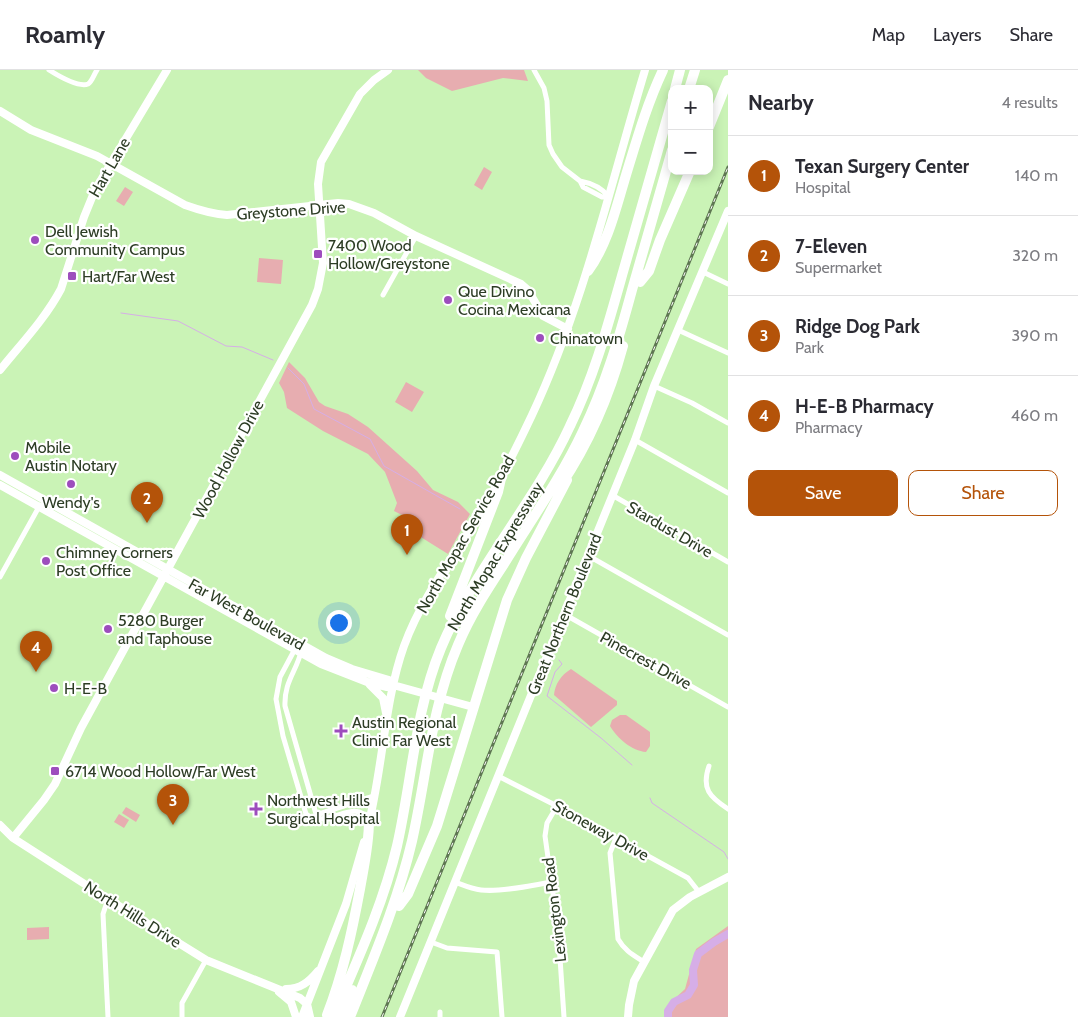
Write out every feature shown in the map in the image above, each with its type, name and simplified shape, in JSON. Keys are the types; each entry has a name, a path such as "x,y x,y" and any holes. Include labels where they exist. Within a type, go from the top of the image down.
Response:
{"highway":[{"path":"588,272 597,258 615,212 642,123 663,70"},
{"path":"676,85 680,70"},
{"path":"682,85 686,70"},
{"path":"690,85 694,70"},
{"path":"696,85 700,70"},
{"path":"713,117 728,80"},
{"name":"North Mopac Expressway","path":"333,1017 378,908 389,876 430,678 441,649 469,593 558,451 581,404 604,338 668,115"},
{"path":"341,1017 387,902 406,835 427,714 437,678 450,643 474,596 562,455 594,386 610,340 670,130"},
{"path":"350,1017 391,911 407,861 418,814 435,713 457,645 474,612 554,485 593,411 617,342 668,164"},
{"name":"North Mopac Expressway","path":"356,1017 400,906 419,836 442,711 454,668 485,604 571,470 600,413 614,375 671,175"},
{"path":"640,282 649,271 660,240 688,175"},
{"path":"400,906 408,894 437,826 469,706 513,586 571,470"},
{"path":"441,649 445,630 498,492 502,474"},
{"path":"397,844 404,831 411,804"},
{"path":"326,1017 346,958 365,863 369,821"}],"street":[{"path":"49,70 80,84 90,82 97,70"},
{"name":"Wood Hollow Drive","path":"13,838 47,797 55,784 80,728 312,305 321,279 323,263 318,184 321,162 360,94 374,80 388,70"},
{"path":"534,70 544,88 547,101 547,127 550,149 562,167 580,181 596,186 610,197"},
{"name":"North Mopac Service Road","path":"302,1017 346,904 369,821 393,685 403,647 419,612 502,474 533,412 568,329 588,272 645,70"},
{"name":"Hart Lane","path":"0,370 47,313 61,290 88,204 164,71"},
{"name":"Greystone Drive","path":"0,111 31,130 97,156 185,204 213,214 240,214 338,203 358,206 416,236 520,284 528,290 543,316 568,329"},
{"name":"Great Northern Boulevard","path":"400,1017 612,495 654,386 728,214"},
{"path":"383,295 416,236"},
{"path":"703,272 728,284"},
{"path":"678,330 728,353"},
{"path":"654,386 692,402 728,423"},
{"path":"634,440 728,493"},
{"name":"Far West Boulevard","path":"0,476 41,504"},
{"name":"Far West Boulevard","path":"0,485 41,504 166,574 297,651 344,674 387,688 393,685 403,687 469,706"},
{"name":"Stardust Drive","path":"612,495 728,562"},
{"path":"0,577 41,504"},
{"path":"587,555 728,635"},
{"name":"Far West Boulevard","path":"166,574 328,659 352,669 389,680 393,685"},
{"name":"Pinecrest Drive","path":"564,614 728,707"},
{"path":"301,644 280,676 277,705 283,736 306,814 312,819 321,820 358,811 365,814 369,821"},
{"path":"297,651 285,697 287,716 316,814"},
{"path":"367,682 383,698 387,721"},
{"path":"283,736 291,731"},
{"path":"709,766 706,775 706,787 709,795 728,809"},
{"name":"Stoneway Drive","path":"498,776 688,878 699,892"},
{"path":"312,819 316,814 374,796"},
{"name":"Lexington Road","path":"557,806 545,829 545,836 558,929 564,1017"},
{"name":"North Hills Drive","path":"0,824 13,838 206,960 274,988 294,994 307,1004"},
{"path":"616,838 610,853 618,939 629,954 644,962"},
{"path":"628,1017 632,990 644,962 673,910 682,902 728,877"},
{"path":"455,882 469,888 482,890 551,882"},
{"path":"108,899 102,914 108,1017"},
{"path":"431,942 447,948 497,952 502,1017"},
{"path":"182,1017 182,1003 206,960"},
{"path":"274,988 293,989 301,986 310,980 322,966"},
{"name":"North Hills Drive","path":"274,988 291,1002 296,1017"},
{"path":"307,1004 310,1017"}],"shaded area":[{"path":"418,70 524,70 528,81 503,78 452,91 426,78"},
{"path":"484,167 492,172 482,190 474,185"},
{"path":"125,187 133,192 124,206 116,201"},
{"path":"259,258 283,260 281,284 257,282"},
{"path":"289,362 305,378 319,402 348,414 368,427 417,471 433,490 458,502 470,514 448,554 403,526 402,515 394,511 397,503 385,472 368,454 323,431 287,408 284,392 279,383"},
{"path":"406,382 424,392 412,412 395,402"},
{"path":"571,669 617,701 617,705 591,727 554,695 559,680"},
{"path":"620,715 626,715 650,732 650,746 646,752 630,746 613,731 610,726 612,720"},
{"path":"126,807 140,815 136,822 122,813"},
{"path":"119,814 129,820 124,828 114,822"},
{"path":"728,926 728,1017 667,1017 667,1006 685,989 696,949"},
{"path":"49,927 49,939 27,940 27,928"}],"waterway":[{"path":"121,313 178,321 226,346 242,347 273,360"},
{"path":"288,368 304,384 314,409 370,439 384,466 460,509"},
{"path":"559,660 562,664 555,672 547,696 632,765"},
{"path":"650,798 652,803 724,852 728,859"},
{"path":"668,1017 668,1011 674,1002 688,995 694,985 693,970 698,954 728,934"}],"railway":[{"path":"382,1017 728,167"}],"place":[{"name":"Dell Jewish Community Campus","path":"35,240"},
{"name":"7400 Wood Hollow/Greystone","path":"318,254"},
{"name":"Hart/Far West","path":"72,276"},
{"name":"Que Divino Cocina Mexicana","path":"448,300"},
{"name":"Chinatown","path":"540,338"},
{"name":"Mobile Austin Notary","path":"15,456"},
{"name":"Wendy's","path":"71,484"},
{"name":"7-Eleven","path":"147,523"},
{"name":"Texan Surgery Center","path":"407,555"},
{"name":"Chimney Corners Post Office","path":"46,561"},
{"name":"5280 Burger and Taphouse","path":"108,629"},
{"name":"H-E-B Pharmacy","path":"36,672"},
{"name":"H-E-B","path":"54,688"},
{"name":"Austin Regional Clinic Far West","path":"341,731"},
{"name":"6714 Wood Hollow/Far West","path":"55,771"},
{"name":"Northwest Hills Surgical Hospital","path":"256,809"},
{"name":"Ridge Dog Park","path":"173,825"}]}
